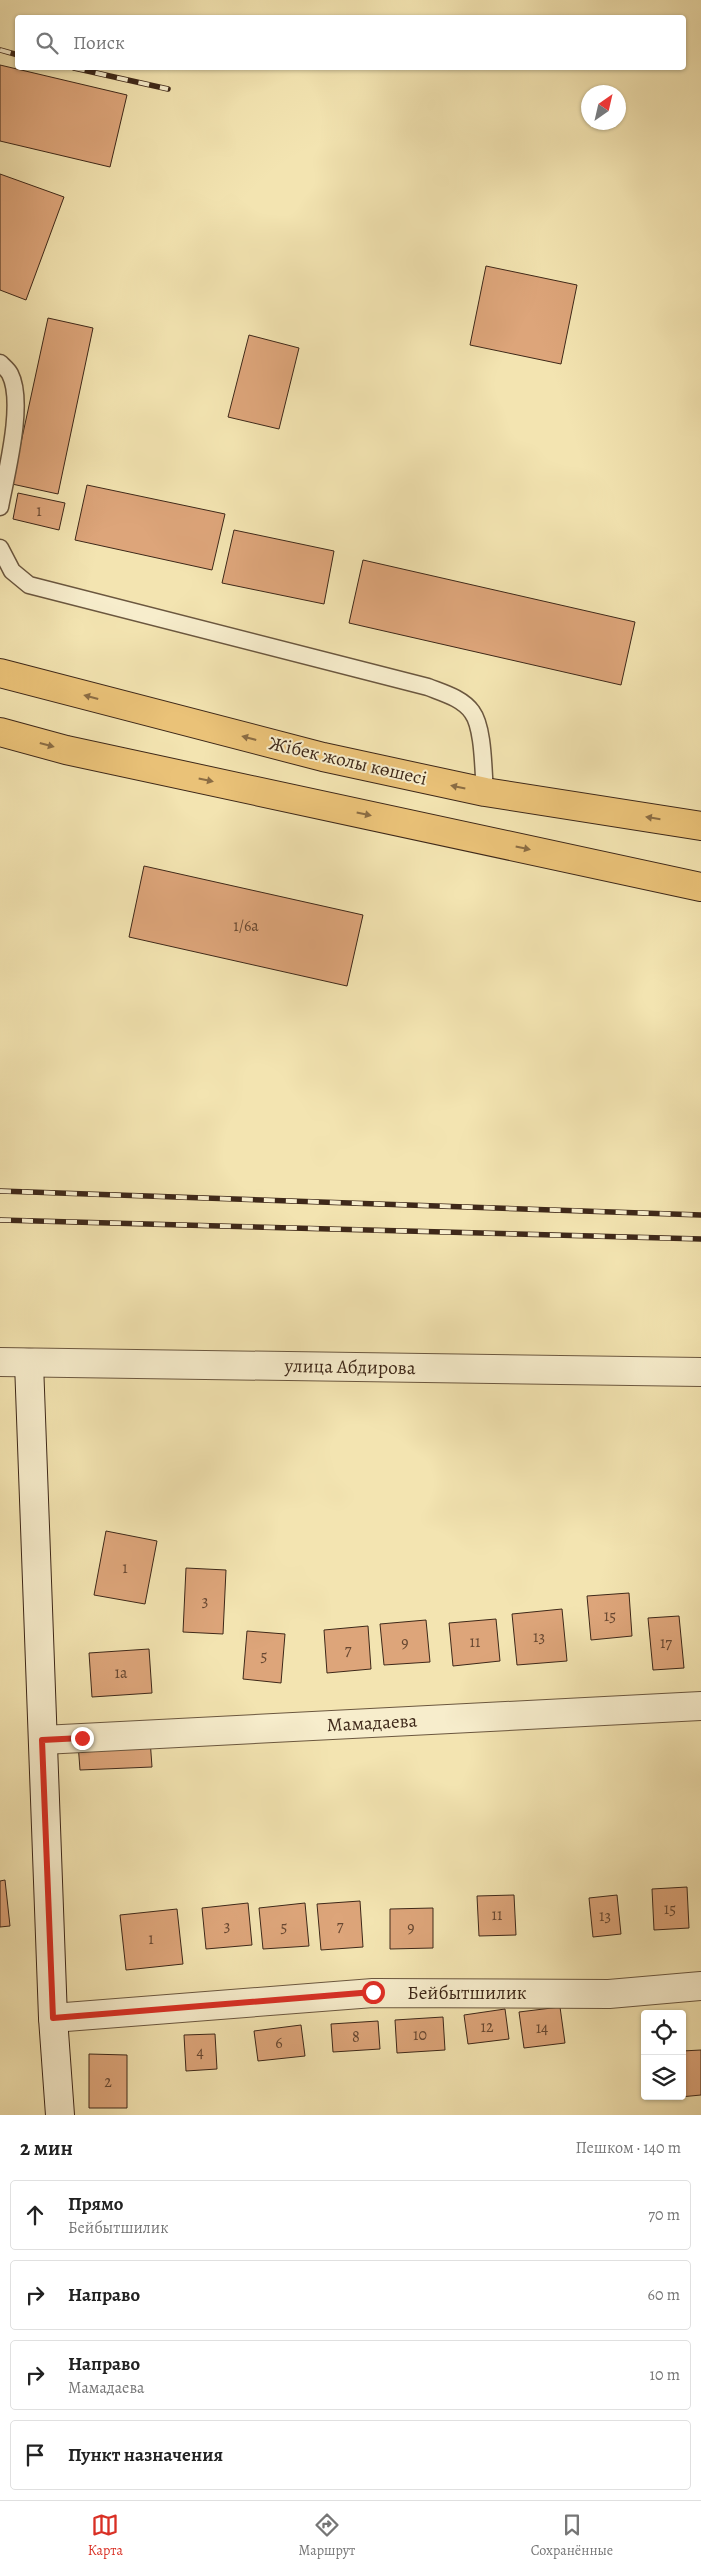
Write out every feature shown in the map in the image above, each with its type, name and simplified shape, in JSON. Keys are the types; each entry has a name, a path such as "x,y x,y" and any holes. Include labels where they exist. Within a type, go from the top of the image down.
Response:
{"main road":[{"name":"Жібек жолы көшесі","path":"0,673 323,757 485,792 701,826"},
{"path":"0,732 66,750 701,887"}],"street":[{"name":"улица Абдирова","path":"0,1362 701,1372"},
{"path":"29,1363 53,2018 60,2115"},
{"name":"Мамадаева","path":"42,1740 701,1706"},
{"name":"Бейбытшилик","path":"53,2018 373,1992 609,1994 701,1986"}],"lane":[{"path":"0,363 10,373 15,391 14,424 0,507"},
{"path":"0,548 12,570 29,585 428,687 454,697 472,712 479,728 485,792"}],"building":[{"path":"0,65 127,95 110,167 0,141"},
{"path":"0,174 64,197 26,300 0,290"},
{"path":"486,266 577,285 561,364 470,345"},
{"path":"48,318 93,328 58,494 12,484"},
{"path":"249,335 299,348 279,429 228,417"},
{"path":"87,485 225,514 212,570 75,540"},
{"path":"18,493 65,503 59,530 13,519"},
{"path":"234,530 334,551 324,604 222,583"},
{"path":"363,560 635,622 621,685 349,623"},
{"path":"144,866 363,915 347,986 129,937"},
{"path":"106,1531 157,1541 145,1604 94,1595"},
{"path":"186,1568 226,1570 223,1634 183,1632"},
{"path":"629,1593 632,1636 591,1640 587,1596"},
{"path":"562,1609 567,1661 517,1665 512,1614"},
{"path":"679,1616 684,1668 653,1670 648,1618"},
{"path":"496,1619 500,1661 453,1666 449,1623"},
{"path":"426,1620 430,1662 384,1665 380,1624"},
{"path":"368,1626 371,1669 327,1673 324,1630"},
{"path":"247,1631 285,1634 281,1683 243,1679"},
{"path":"149,1649 152,1693 92,1697 89,1653"},
{"path":"150,1739 152,1767 80,1770 78,1743"},
{"path":"5,1880 10,1926 0,1927 0,1881"},
{"path":"687,1887 689,1928 654,1930 652,1889"},
{"path":"514,1895 516,1935 479,1936 477,1896"},
{"path":"617,1895 621,1934 593,1937 589,1898"},
{"path":"360,1901 363,1947 321,1950 317,1904"},
{"path":"248,1903 252,1945 206,1949 202,1908"},
{"path":"305,1903 309,1946 263,1949 259,1908"},
{"path":"433,1908 433,1948 390,1949 390,1909"},
{"path":"177,1909 183,1964 126,1970 120,1915"},
{"path":"560,2007 565,2043 524,2048 519,2012"},
{"path":"505,2009 509,2039 468,2044 464,2015"},
{"path":"443,2017 445,2050 397,2053 395,2020"},
{"path":"378,2021 380,2049 333,2052 331,2024"},
{"path":"301,2025 305,2056 258,2061 254,2031"},
{"path":"215,2034 217,2069 186,2071 184,2035"},
{"path":"701,2050 701,2095 686,2096 686,2051"},
{"path":"89,2054 127,2055 127,2108 89,2108"}],"railway":[{"path":"0,50 15,54"},
{"path":"83,70 168,89"},
{"path":"0,1191 701,1215"},
{"path":"0,1220 701,1239"}],"route":[{"path":"82,1738 42,1740 53,2018 373,1992"}]}
